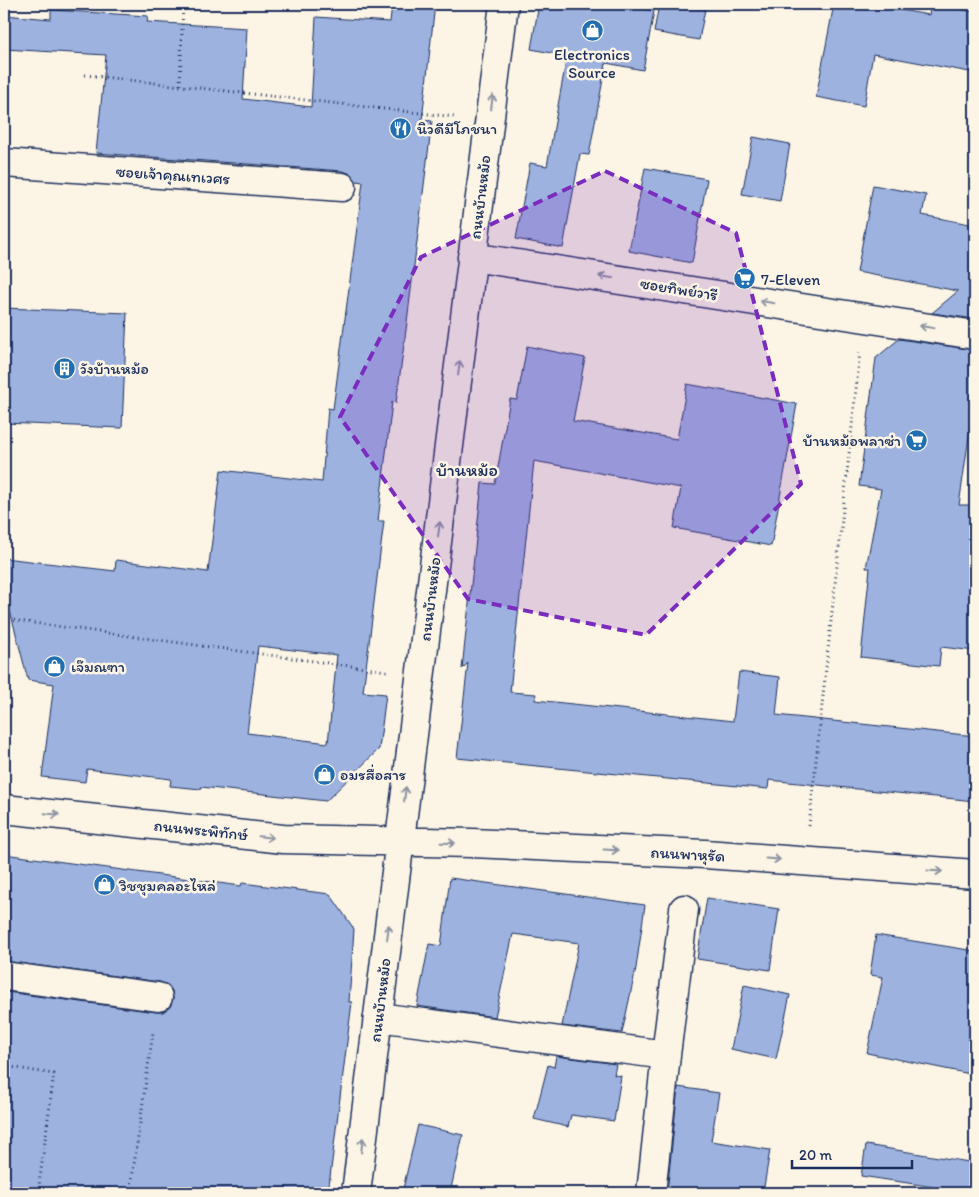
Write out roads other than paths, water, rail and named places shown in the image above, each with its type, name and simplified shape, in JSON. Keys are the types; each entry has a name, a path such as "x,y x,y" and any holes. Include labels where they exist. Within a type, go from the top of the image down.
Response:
{"street":[{"name":"ถนนบ้านหม้อ","path":"356,1193 504,4"},
{"name":"ซอยเจ้าคุณเทเวศร","path":"4,163 342,187"},
{"name":"ซอยทิพย์วารี","path":"472,257 975,335"},
{"name":"ถนนพระพิทักษ์","path":"4,809 283,839 399,843"},
{"name":"ถนนพาหุรัด","path":"399,843 472,843 617,850 806,861 975,874"},
{"path":"651,1193 684,909"},
{"path":"4,976 158,997"},
{"path":"378,1017 666,1055"}],"place":[{"name":"Electronics Source","path":"592,30"},
{"name":"นิวดีมีโภชนา","path":"401,128"},
{"name":"7-Eleven","path":"745,279"},
{"name":"วังบ้านหม้อ","path":"64,368"},
{"name":"บ้านหม้อพลาซ่า","path":"917,440"},
{"name":"เจ๊มณฑา","path":"55,666"},
{"name":"อมรสื่อสาร","path":"324,774"},
{"name":"วิชชุมคลอะไหล่","path":"104,885"}],"district":[{"name":"บ้านหม้อ","path":"467,470"}]}
